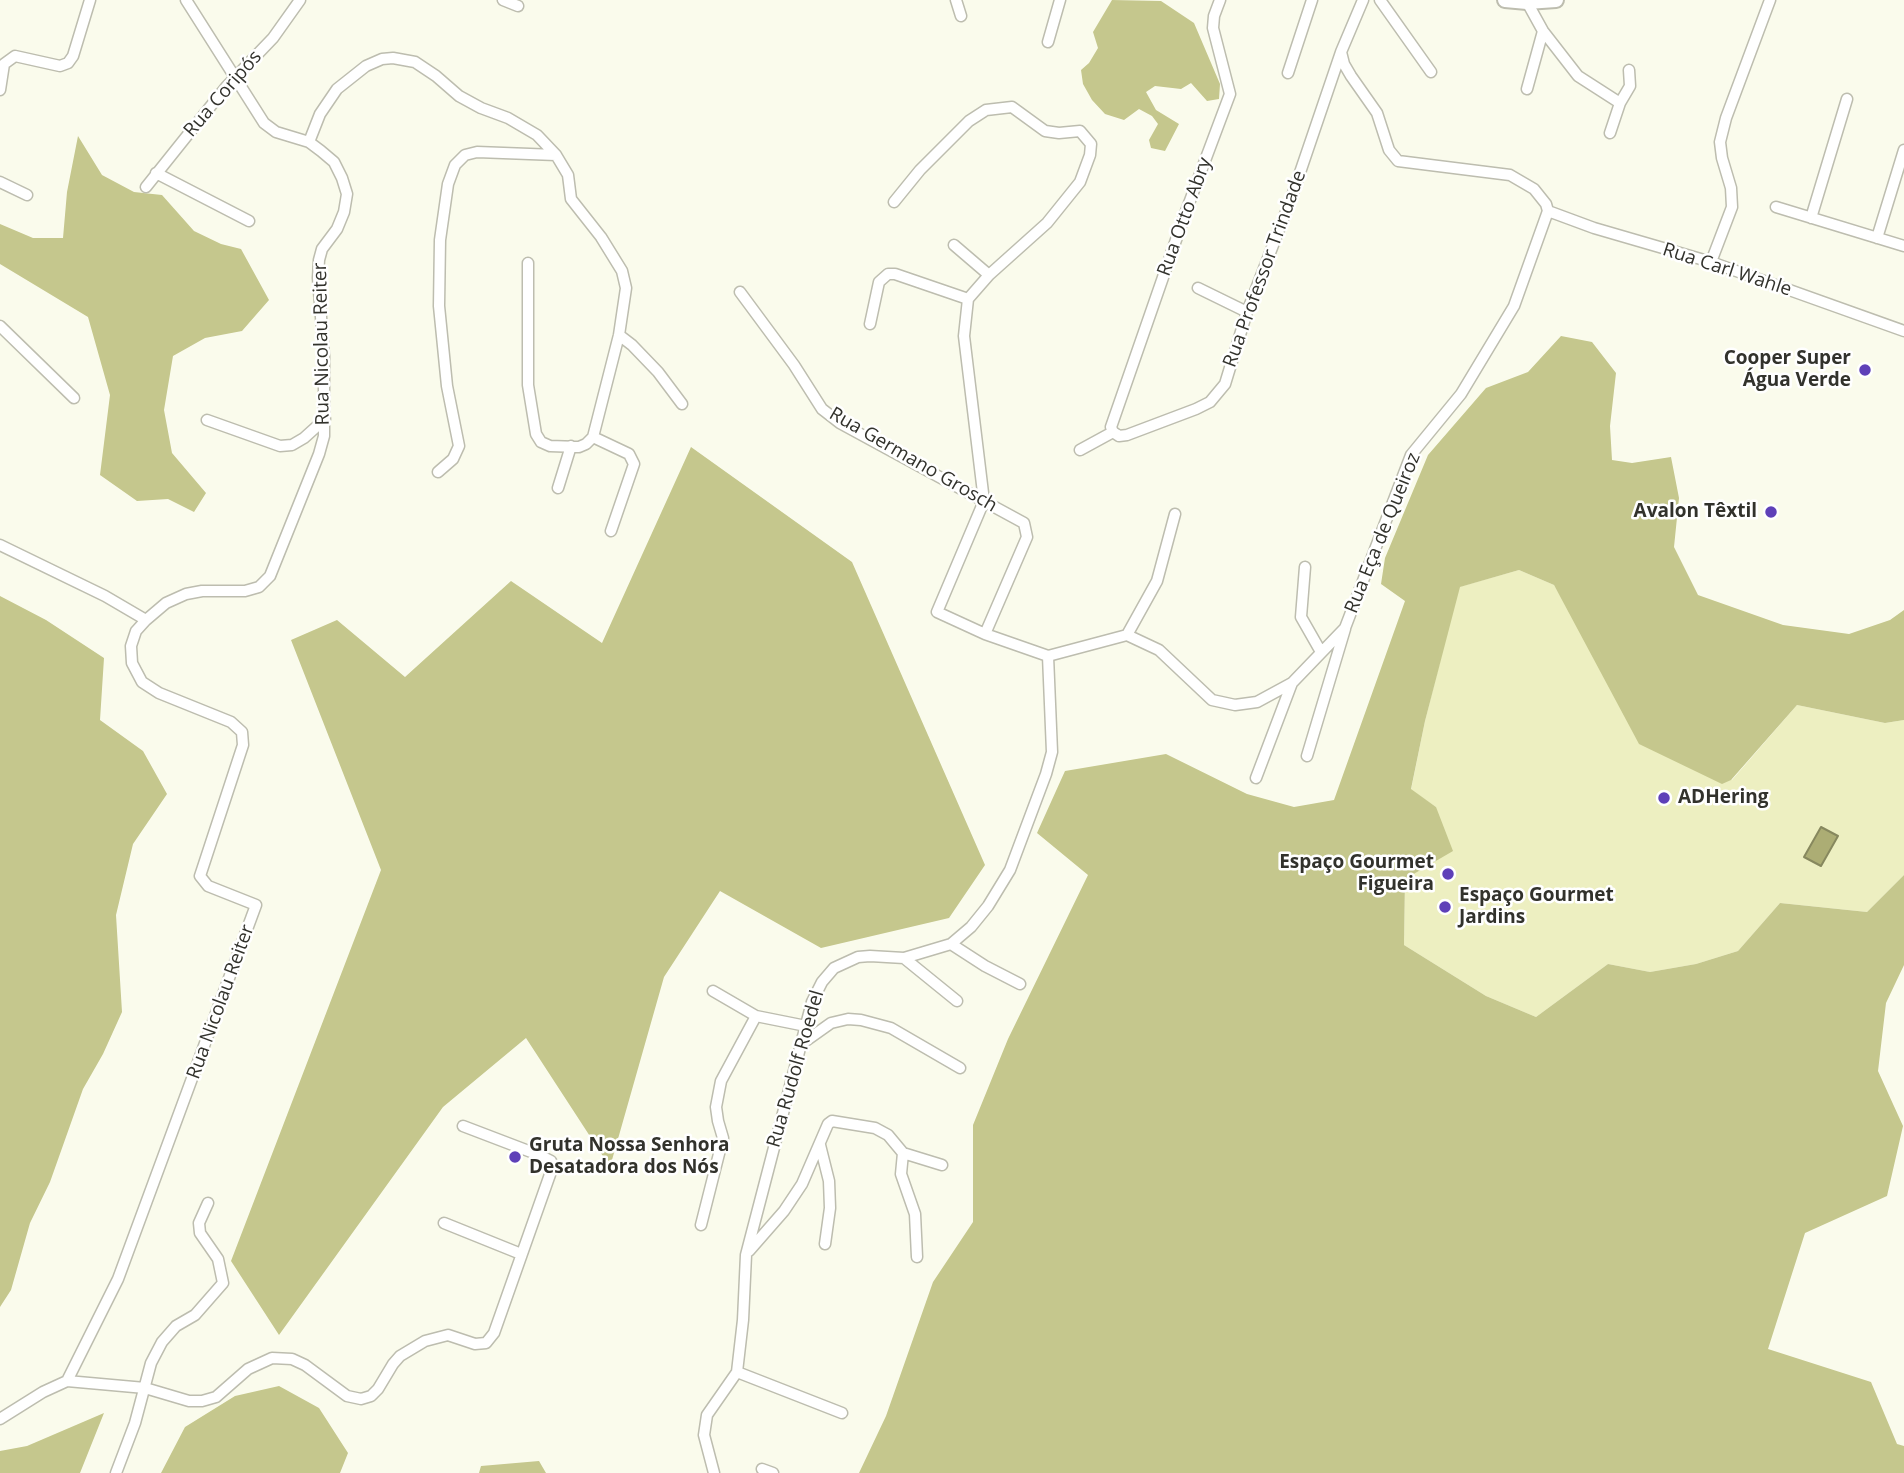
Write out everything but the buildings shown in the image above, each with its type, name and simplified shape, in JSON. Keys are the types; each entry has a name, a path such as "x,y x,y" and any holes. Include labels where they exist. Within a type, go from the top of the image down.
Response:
{"main road":[{"path":"1505,0 1556,0"}],"street":[{"path":"0,90 4,64 15,55 60,66 68,63 90,0"},
{"name":"Rua Nicolau Reiter","path":"67,1381 118,1279 256,905 208,886 200,876 243,745 242,732 231,722 159,693 142,682 132,663 131,646 136,631 166,603 186,594 202,591 245,591 259,587 271,576 324,436 324,332 318,278 319,260 322,249 337,229 347,194 334,162 309,142 276,132 264,123 186,0"},
{"name":"Rua Coripós","path":"146,187 235,78 273,38 300,0"},
{"path":"503,0 518,6"},
{"path":"956,0 961,16"},
{"path":"1048,42 1060,0"},
{"name":"Rua Otto Abry","path":"1113,432 1111,426 1230,94 1213,28 1220,0"},
{"path":"1288,73 1312,0"},
{"name":"Rua Professor Trindade","path":"1080,450 1113,432 1119,436 1127,435 1210,402 1225,384 1247,312 1291,199 1341,52 1363,0"},
{"path":"1380,0 1431,72"},
{"path":"1711,262 1732,207 1731,188 1720,142 1726,118 1770,0"},
{"path":"1527,2 1543,32 1578,76 1620,103"},
{"path":"1527,89 1543,32"},
{"path":"1341,52 1344,64 1377,114 1392,157 1405,163 1510,175 1534,190 1546,204 1548,211"},
{"path":"309,142 320,114 337,89 366,66 382,59 393,58 415,62 459,96 508,118 537,135 556,155 568,175 571,199 601,237 622,271 626,288 620,335 593,437 586,444 550,446 541,442 536,434 528,385 528,263"},
{"path":"1610,133 1620,103 1630,86 1629,70"},
{"path":"1811,218 1847,99"},
{"path":"894,202 920,170 986,110 1012,107 1045,131 1080,131 1091,144 1080,182 1047,223 989,275 968,299 964,336 984,501 937,612 985,634 1048,656 1127,635 1157,581 1175,514"},
{"path":"1877,238 1904,150"},
{"path":"438,472 453,459 458,446 447,386 439,306 440,240 448,184 455,165 465,155 477,152 556,155"},
{"path":"156,173 249,221"},
{"path":"0,182 26,195"},
{"path":"1776,207 1904,246"},
{"name":"Rua Carl Wahle","path":"1548,211 1594,228 1711,262 1904,331"},
{"name":"Rua Eça de Queiroz","path":"1127,635 1158,650 1212,700 1235,705 1257,702 1292,683 1345,628 1410,455 1461,394 1514,306 1548,211"},
{"path":"954,245 989,275"},
{"path":"870,324 879,282 888,274 968,299"},
{"path":"1198,288 1247,312"},
{"name":"Rua Germano Grosch","path":"740,292 794,365 822,409 840,423 1024,523 1027,537 985,634"},
{"path":"0,326 74,398"},
{"path":"620,335 658,373 682,404"},
{"path":"207,420 280,446 292,445 304,438 325,419"},
{"path":"593,437 629,454 634,464 611,531"},
{"path":"558,488 570,446"},
{"path":"0,545 105,596 146,620"},
{"path":"1305,567 1301,617 1321,652"},
{"path":"1307,756 1345,628"},
{"name":"Rua Rudolf Roedel","path":"715,1473 705,1435 707,1415 737,1372 743,1330 746,1255 812,1002 822,982 834,968 858,957 904,958 951,944 971,927 988,906 1010,870 1052,752 1048,656"},
{"path":"1256,778 1292,683"},
{"path":"951,944 1020,984"},
{"path":"904,958 957,1001"},
{"path":"713,991 756,1016 806,1026"},
{"path":"701,1225 723,1138 716,1107 721,1081 756,1016"},
{"path":"800,1045 831,1023 848,1019 861,1020 891,1028 960,1068"},
{"path":"746,1255 784,1211 802,1184 828,1124 841,1121 875,1128 888,1135 904,1153 943,1165"},
{"path":"0,1419 43,1392 67,1381 145,1388 189,1401 202,1401 216,1397 248,1369 281,1358 292,1359 305,1365 347,1396 361,1399 371,1396 400,1356 425,1341 448,1335 475,1344 486,1343 494,1333 553,1166 551,1161 539,1155 463,1126"},
{"path":"820,1144 829,1181 830,1208 825,1244"},
{"path":"904,1153 901,1174 915,1214 917,1257"},
{"path":"116,1473 151,1363 162,1342 176,1325 195,1315 223,1283 218,1259 200,1233 199,1223 208,1203"},
{"path":"444,1223 521,1254"},
{"path":"737,1372 842,1413"},
{"path":"762,1469 773,1473"}],"shaded area":[{"path":"1112,0 1161,1 1194,23 1220,84 1219,99 1207,101 1191,83 1181,89 1155,86 1146,92 1156,110 1179,124 1165,151 1151,148 1149,140 1158,124 1152,116 1139,109 1124,120 1105,114 1092,100 1083,84 1081,70 1098,48 1093,32"},
{"path":"78,136 102,175 134,192 162,195 194,231 221,244 241,249 269,300 242,331 205,338 173,356 164,410 172,453 206,493 194,512 168,499 137,501 100,475 110,395 88,317 0,264 0,224 33,238 63,238 67,192"},
{"path":"1561,336 1592,342 1616,373 1610,426 1612,460 1632,463 1671,457 1679,498 1674,547 1698,595 1783,625 1849,634 1890,620 1904,610 1904,720 1885,723 1797,705 1731,780 1722,784 1639,744 1554,585 1519,570 1460,587 1425,721 1411,789 1436,807 1453,851 1405,879 1404,945 1486,996 1536,1017 1608,964 1650,972 1696,964 1738,951 1780,903 1867,912 1904,875 1904,965 1886,1003 1878,1071 1903,1126 1887,1196 1805,1233 1768,1349 1871,1382 1897,1444 1904,1446 1904,1473 859,1473 886,1416 933,1282 973,1222 973,1125 1008,1039 1088,875 1037,833 1065,771 1166,754 1247,794 1294,807 1334,800 1405,601 1381,584 1385,558 1428,455 1486,388 1528,372"},
{"path":"691,447 852,562 985,865 949,918 821,948 720,891 664,977 610,1167 526,1038 443,1107 279,1335 231,1261 381,870 291,640 337,620 405,677 511,581 602,643"},
{"name":"ADHering","path":"1519,570 1554,585 1573,617 1732,780 1797,705 1885,723 1904,720 1904,875 1867,912 1780,903 1738,951 1696,964 1650,972 1608,964 1536,1017 1486,996 1404,945 1405,879 1436,807 1411,790 1425,721 1459,587"},
{"path":"0,596 46,620 104,658 100,720 143,751 167,794 133,844 116,915 122,1012 83,1089 50,1182 30,1223 11,1290 0,1307"},
{"path":"1821,827 1838,836 1821,866 1804,857"},
{"path":"279,1386 319,1408 348,1453 340,1473 161,1473 185,1427 235,1396"},
{"path":"104,1413 80,1473 0,1473 0,1451 27,1446"},
{"path":"539,1461 546,1473 479,1473 481,1466"}],"place":[{"name":"Cooper Super Água Verde","path":"1865,370"},
{"name":"Avalon Têxtil","path":"1771,512"},
{"name":"ADHering","path":"1664,798"},
{"name":"Espaço Gourmet Figueira","path":"1448,874"},
{"name":"Espaço Gourmet Jardins","path":"1445,907"},
{"name":"Gruta Nossa Senhora Desatadora dos Nós","path":"515,1157"}]}
